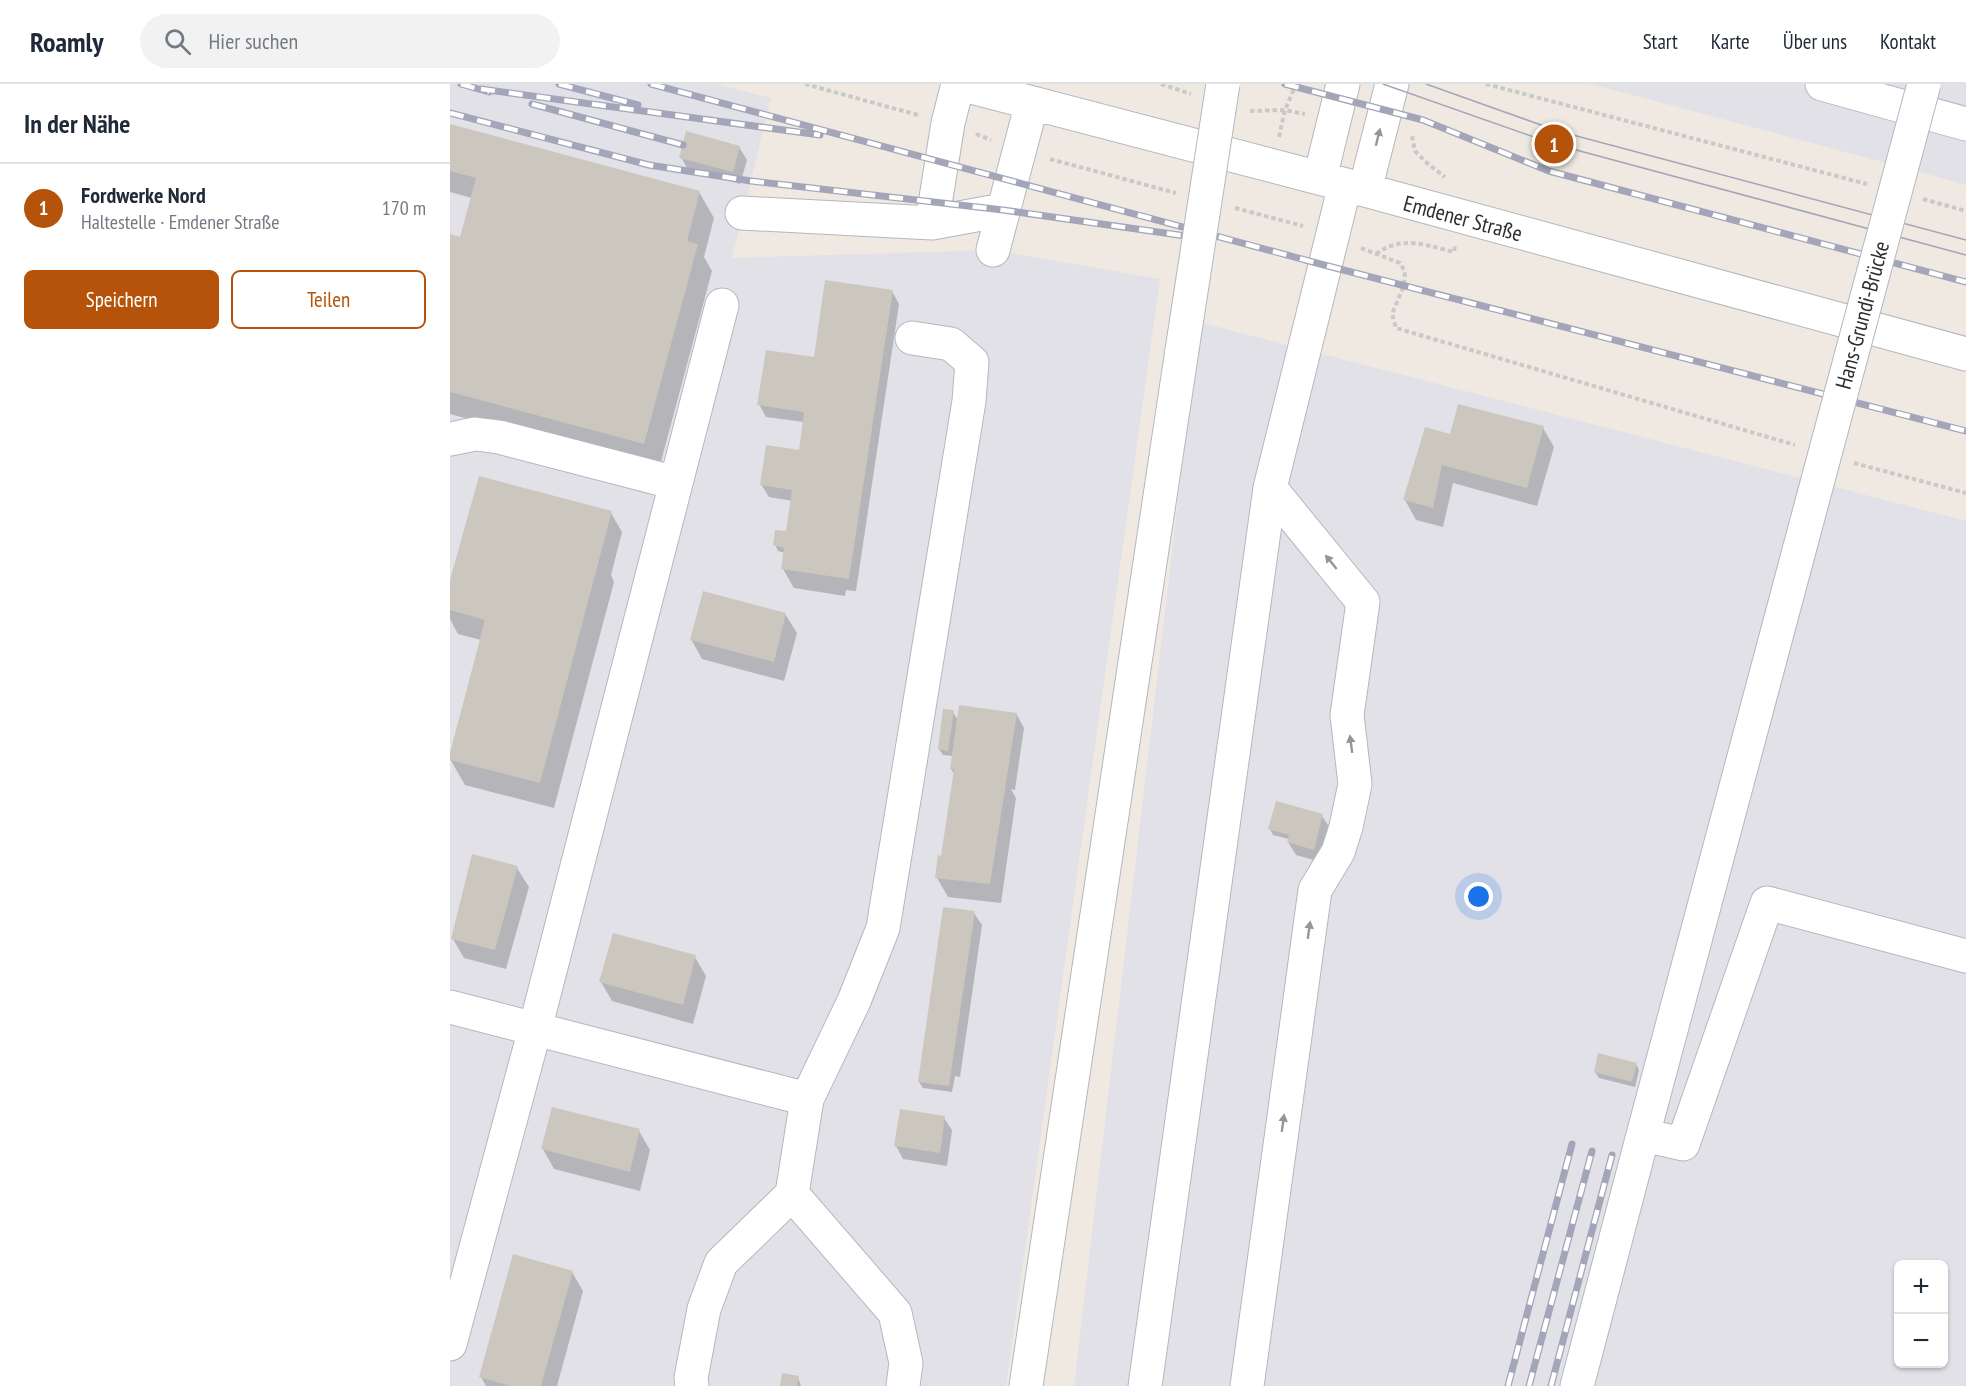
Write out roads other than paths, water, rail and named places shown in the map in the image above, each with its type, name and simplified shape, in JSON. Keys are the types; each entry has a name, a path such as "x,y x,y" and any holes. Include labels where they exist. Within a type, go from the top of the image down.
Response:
{"street":[{"name":"Emdener Straße","path":"959,84 1343,184 1966,354"},
{"path":"932,223 948,123 959,84"},
{"path":"1026,1386 1223,84"},
{"path":"1145,1386 1270,488 1333,237 1343,184 1343,84"},
{"path":"1343,184 1392,84"},
{"path":"1822,84 1966,124"},
{"name":"Hans-Grundi-Brücke","path":"1577,1386 1924,84"},
{"path":"993,249 1032,103"},
{"path":"742,213 932,223 1003,210"},
{"path":"450,1344 535,1029 722,305"},
{"path":"692,1386 691,1378 704,1309 721,1263 792,1194 807,1099 854,1001 883,928 969,401 972,362 951,344 912,338"},
{"path":"450,439 476,434 500,437 676,483"},
{"path":"1247,1386 1315,890 1338,852 1355,784 1347,715 1363,602 1270,488"},
{"path":"1643,1135 1683,1144 1767,903 1966,956"},
{"path":"450,1007 807,1099"},
{"path":"792,1194 895,1313 906,1364 903,1386"}],"tram line":[{"path":"1383,84 1554,144 1966,255"},
{"path":"1426,84 1558,131 1966,240"}],"railway":[{"path":"461,84 489,92"},
{"path":"559,84 638,105"},
{"path":"651,84 1324,265 1966,431"},
{"path":"1285,84 1423,120 1549,171 1966,282"},
{"path":"481,89 820,135"},
{"path":"532,104 683,145"},
{"path":"450,113 649,165 751,181 1003,210 1193,237"},
{"path":"1508,1386 1572,1144"},
{"path":"1529,1386 1592,1151"},
{"path":"1551,1386 1612,1155"}],"place":[{"name":"Fordwerke Nord","path":"1554,144"}]}
